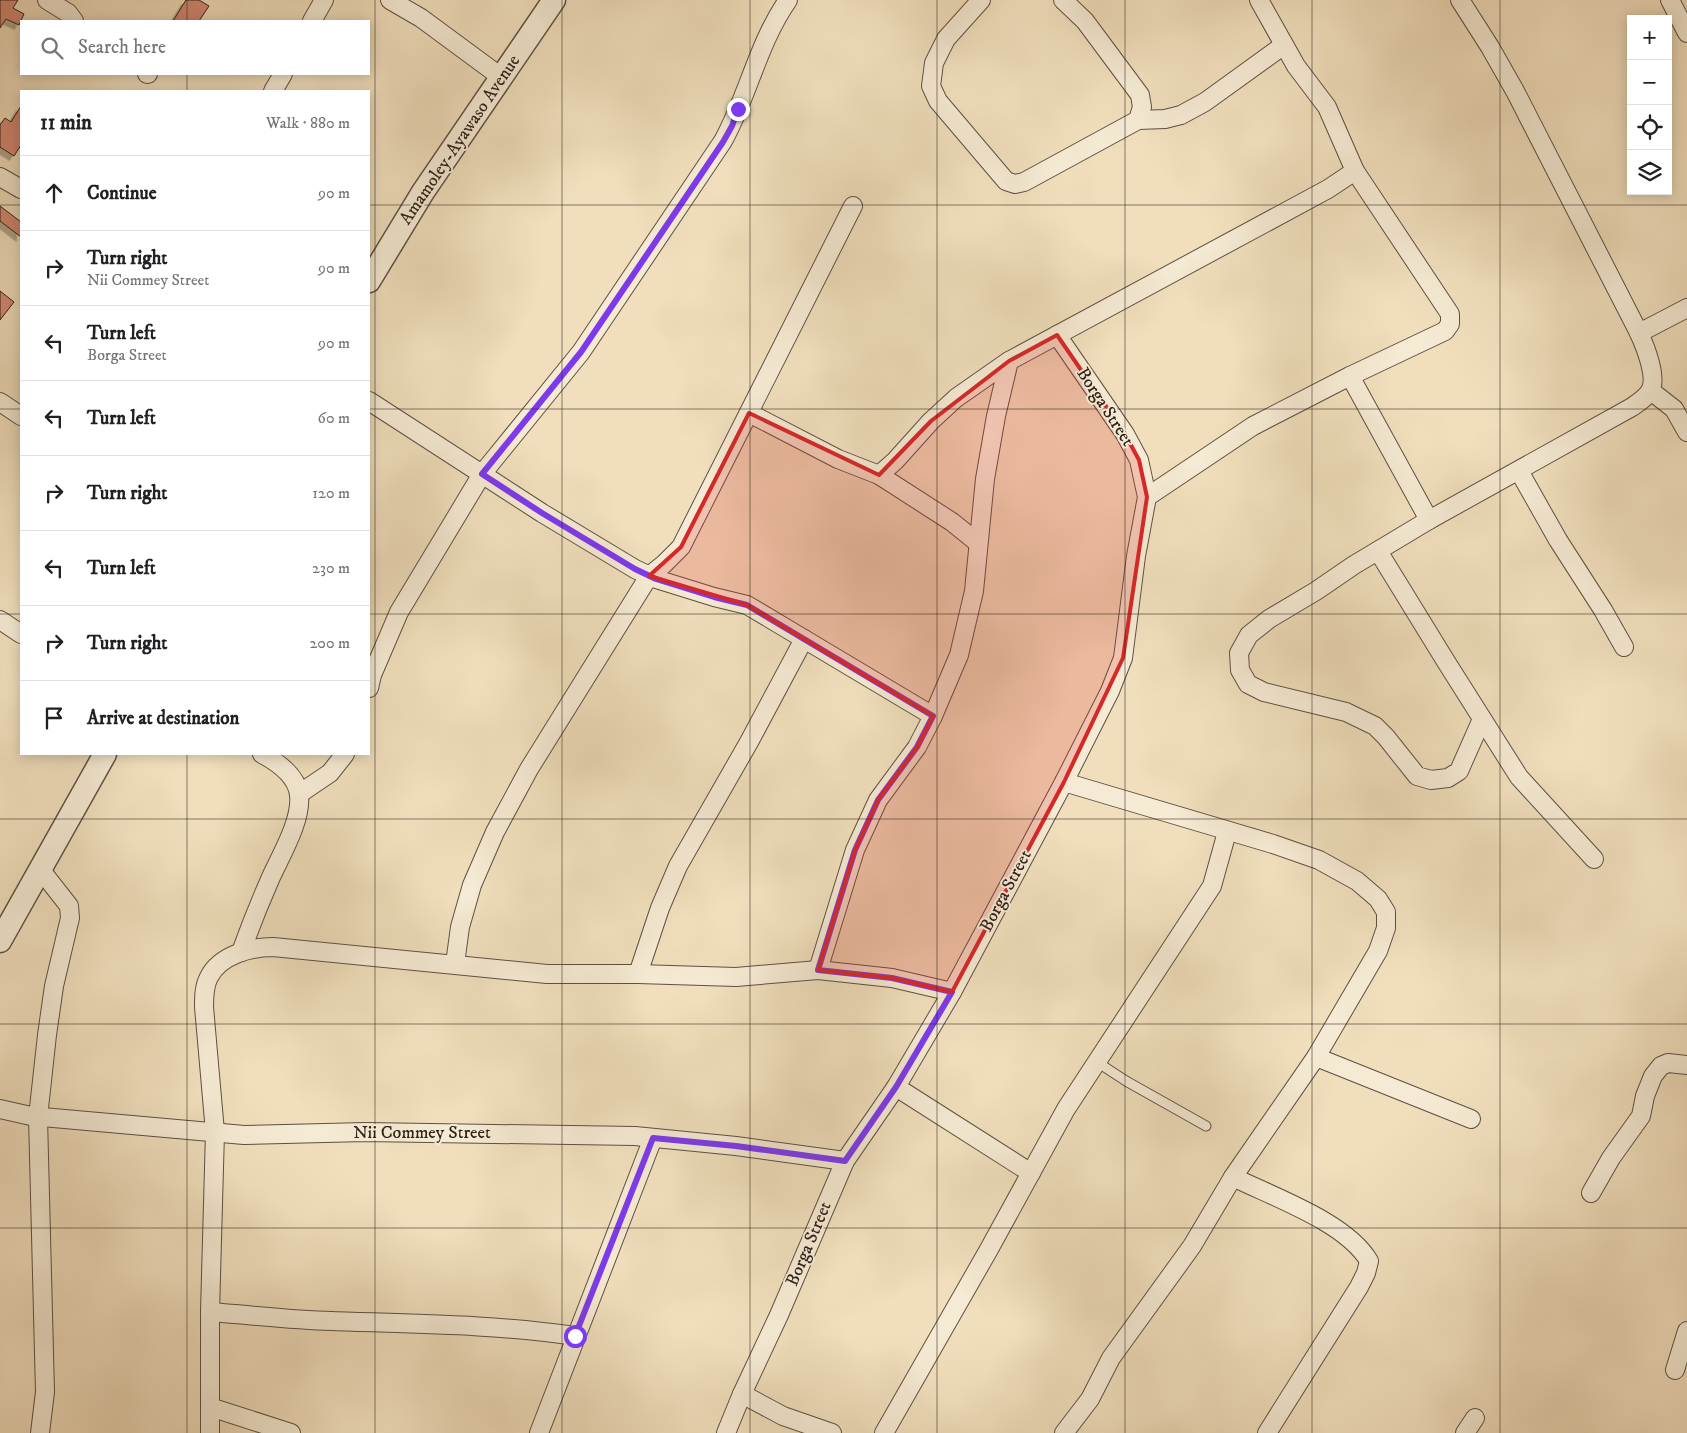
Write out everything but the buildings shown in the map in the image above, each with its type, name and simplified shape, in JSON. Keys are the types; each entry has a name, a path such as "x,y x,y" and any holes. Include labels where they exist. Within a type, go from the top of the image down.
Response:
{"street":[{"path":"46,0 68,13 73,20"},
{"path":"313,20 324,0"},
{"path":"390,0 421,18 501,77"},
{"name":"Amamoley-Ayawaso Avenue","path":"370,279 423,192 554,0"},
{"path":"370,684 399,612 482,474 581,352 723,142 732,126 768,32 788,0"},
{"path":"981,0 946,39 934,63 931,86 938,101 1006,182 1015,184 1024,182 1138,120 1165,119 1181,115 1205,102 1284,45"},
{"path":"1063,0 1085,21 1140,95 1142,108 1138,120"},
{"path":"1148,497 1253,426 1350,376 1445,331 1450,324 1450,314 1354,171 1327,107 1296,66 1259,0"},
{"path":"1460,0 1515,91 1639,333 1646,348 1650,365 1653,383 1651,391 1632,407 1429,520 1316,591 1269,618 1249,635 1239,653 1240,670 1248,684 1264,692 1346,712 1375,726 1417,776 1430,780 1448,778 1459,771 1482,719"},
{"path":"1670,0 1687,33"},
{"path":"275,90 282,75"},
{"path":"878,475 895,461 956,398 1009,361 1328,189 1354,171"},
{"path":"0,176 20,188"},
{"path":"455,964 460,927 472,885 495,832 529,769 649,576 681,547 854,206"},
{"path":"1639,333 1687,308"},
{"name":"Borga Street","path":"726,1433 845,1161 896,1087 952,992 1064,782 1110,691 1123,658 1136,556 1148,497 1139,460 1125,434 1057,335"},
{"path":"818,970 855,850 878,800 917,747 933,716 959,655 974,591 985,479 996,416 1009,361"},
{"path":"1350,376 1429,520"},
{"path":"1651,391 1674,409 1687,432"},
{"path":"0,402 20,415"},
{"path":"370,402 542,513 635,569 649,576 714,597 747,605 933,716"},
{"path":"749,413 838,459 878,475 952,522 978,543"},
{"path":"1519,471 1558,540 1604,610 1624,647"},
{"path":"1378,551 1518,777 1594,859"},
{"path":"2,625 20,634"},
{"path":"638,974 660,908 678,866 749,742 804,639"},
{"path":"0,941 104,755"},
{"path":"241,952 250,926 297,815 299,794 292,778 283,768 264,755"},
{"path":"299,794 330,773 343,755"},
{"path":"1064,782 1273,844 1319,860 1357,880 1378,899 1386,912 1386,928 1378,951 1316,1057 1233,1177 1192,1246 1111,1358 1090,1399 1064,1433"},
{"path":"884,1433 1066,1109 1212,886 1228,832"},
{"path":"40,869 69,906 70,918 54,986 38,1117 45,1392 40,1433"},
{"path":"210,1433 210,1312 215,1132 204,1008 205,988 209,976 228,958 258,947 293,948 547,974 736,977 818,970 892,978 952,992"},
{"path":"1316,1057 1471,1119"},
{"path":"1591,1193 1611,1158 1641,1116 1653,1076 1661,1066 1668,1063 1687,1065"},
{"path":"896,1087 1031,1174"},
{"name":"Nii Commey Street","path":"0,1109 38,1117 244,1135 365,1132 635,1136 736,1146 845,1161"},
{"path":"539,1433 653,1138"},
{"path":"1233,1177 1341,1231 1363,1251 1369,1261 1366,1273 1359,1287 1267,1433"},
{"path":"210,1312 329,1321 461,1324 533,1330 575,1336"},
{"path":"1675,1370 1687,1331"},
{"path":"742,1394 783,1416 832,1433"},
{"path":"210,1407 292,1433"},
{"path":"1465,1433 1475,1418"}],"lane":[{"path":"1097,1062 1126,1081 1206,1126"}],"highlighted area":[{"path":"1057,335 1125,434 1139,460 1147,497 1123,658 1064,782 952,992 892,978 818,970 855,850 878,800 917,747 933,716 747,605 649,576 681,547 749,413 879,475 931,421 1009,361"}],"route":[{"path":"575,1336 653,1138 736,1146 845,1161 896,1087 952,992 892,978 818,970 855,850 878,800 917,747 933,716 747,605 656,579 635,569 482,474 581,352 723,142 732,126 738,109"}]}
